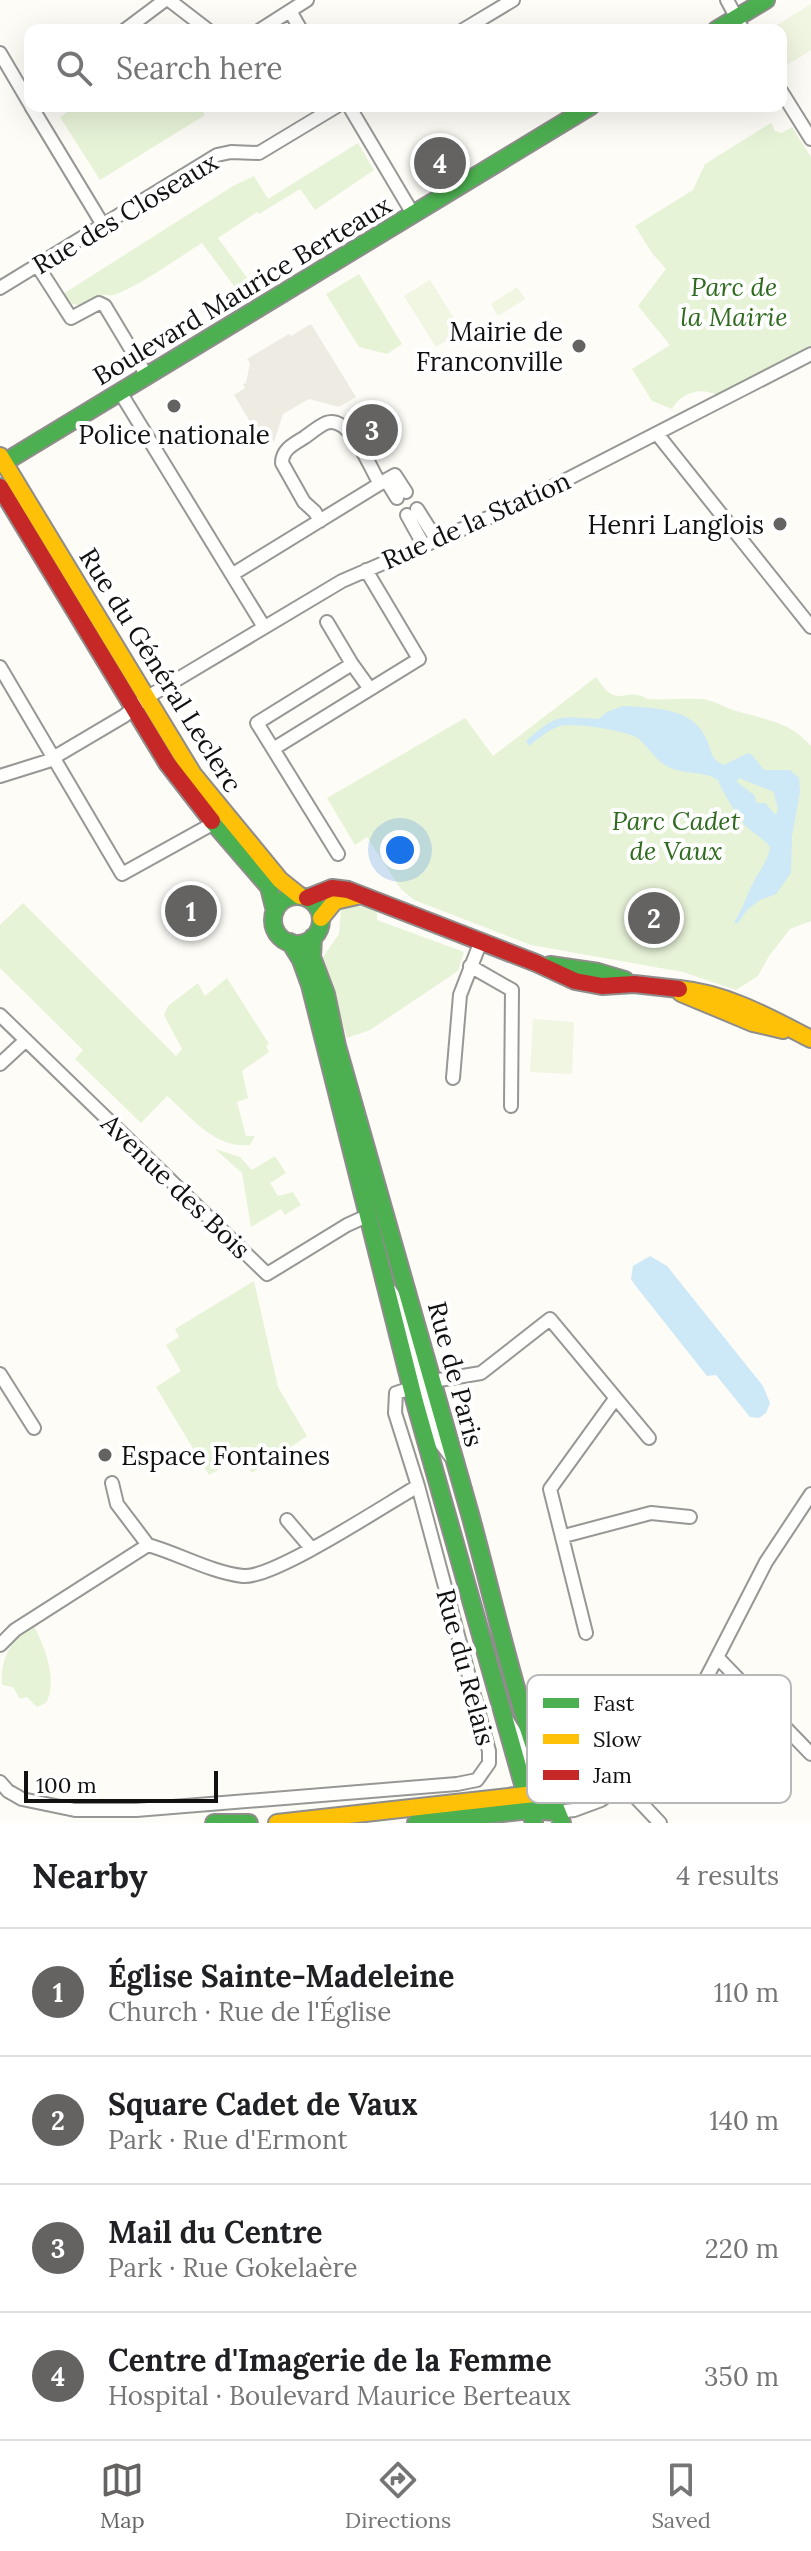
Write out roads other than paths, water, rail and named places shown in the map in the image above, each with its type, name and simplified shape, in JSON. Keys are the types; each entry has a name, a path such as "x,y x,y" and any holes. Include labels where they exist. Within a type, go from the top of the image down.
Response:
{"main road":[{"path":"739,24 766,0"},
{"name":"Boulevard Maurice Berteaux","path":"1,461 147,376 581,112"},
{"name":"Rue du Général Leclerc","path":"1,461 140,704 167,763 269,887 275,911"},
{"name":"Rue du Général Leclerc","path":"0,487 140,704 280,880 304,897"},
{"path":"364,896 339,898 321,918 318,932 301,943 290,942 276,931 275,911 285,899 340,888 364,896 481,941 566,978 602,986 634,984 672,990 753,1023 811,1039"},
{"path":"304,897 317,906 321,918"},
{"name":"Rue de Paris","path":"313,937 312,957 326,994 500,1708 527,1771"},
{"name":"Rue de Paris","path":"290,942 310,985 386,1284 422,1384 456,1462 527,1745"},
{"path":"416,1823 543,1809"},
{"path":"277,1823 349,1813 543,1809"},
{"path":"476,1815 495,1823"},
{"path":"214,1823 252,1823"}],"street":[{"path":"133,24 167,0 200,24"},
{"path":"269,24 307,0"},
{"path":"473,24 513,0"},
{"path":"727,0 739,24"},
{"path":"290,11 298,24"},
{"path":"0,53 24,93"},
{"path":"787,101 811,139"},
{"path":"35,112 103,225"},
{"name":"Rue des Closeaux","path":"0,288 217,155 259,153 327,112"},
{"path":"353,112 413,214"},
{"path":"37,265 71,318 99,303 105,306 147,376"},
{"name":"Rue de la Station","path":"0,776 54,756 342,581 513,507 811,354"},
{"path":"120,392 264,627"},
{"path":"320,521 304,502 282,463 282,455 328,422 345,426 383,482 401,495"},
{"path":"658,435 811,627"},
{"path":"233,574 383,482"},
{"path":"423,544 412,512 436,539"},
{"path":"273,749 419,659 366,570"},
{"path":"327,622 370,689"},
{"path":"338,854 257,723 352,664"},
{"path":"0,667 122,874 214,823"},
{"path":"453,1078 460,995 481,941"},
{"path":"470,966 512,990 511,1106"},
{"name":"Avenue des Bois","path":"0,1015 267,1274 369,1215"},
{"path":"0,1064 26,1040"},
{"path":"422,1384 481,1373 550,1319 649,1438"},
{"path":"0,1374 34,1428"},
{"name":"Rue du Relais","path":"0,1782 22,1799 75,1810 136,1810 457,1784 477,1780 486,1772 489,1751 418,1486 393,1405 396,1393 422,1384"},
{"path":"586,1633 550,1489 615,1399"},
{"path":"112,1483 117,1504 148,1545 223,1572 245,1576 259,1575 311,1548 418,1486"},
{"path":"708,1675 766,1562 811,1494"},
{"path":"800,1510 811,1522"},
{"path":"564,1536 651,1513 690,1517"},
{"path":"287,1520 311,1548"},
{"path":"0,1645 15,1630 148,1545"},
{"path":"717,1657 734,1675"},
{"path":"791,1733 811,1754"},
{"path":"249,1800 252,1823"},
{"path":"543,1809 562,1803"},
{"path":"543,1809 574,1810 593,1803"},
{"path":"641,1803 660,1823"}],"water":[{"path":"623,706 671,711 701,729 714,758 720,763 724,765 748,753 764,770 790,770 799,778 791,873 776,894 748,909 737,924 734,922 765,863 770,847 742,821 718,780 671,768 657,759 639,739 613,730 560,726 529,746 526,741 552,721 599,719","holes":["739,778 774,792 778,810 776,815 765,803 757,803 754,795 737,782"]},
{"path":"650,1256 667,1266 763,1386 770,1403 766,1413 759,1418 750,1417 716,1375 707,1376 635,1285 631,1279 633,1266"}],"place":[{"name":"Centre d'Imagerie de la Femme","path":"440,163"},
{"name":"Mairie de Franconville","path":"579,346"},
{"name":"Police nationale","path":"174,406"},
{"name":"Mail du Centre","path":"372,430"},
{"name":"Henri Langlois","path":"780,524"},
{"name":"Église Sainte-Madeleine","path":"191,911"},
{"name":"Square Cadet de Vaux","path":"654,918"},
{"name":"Espace Fontaines","path":"105,1455"}],"park label":[{"name":"Parc de la Mairie","path":"734,301"},
{"name":"Parc Cadet de Vaux","path":"676,835"}]}
